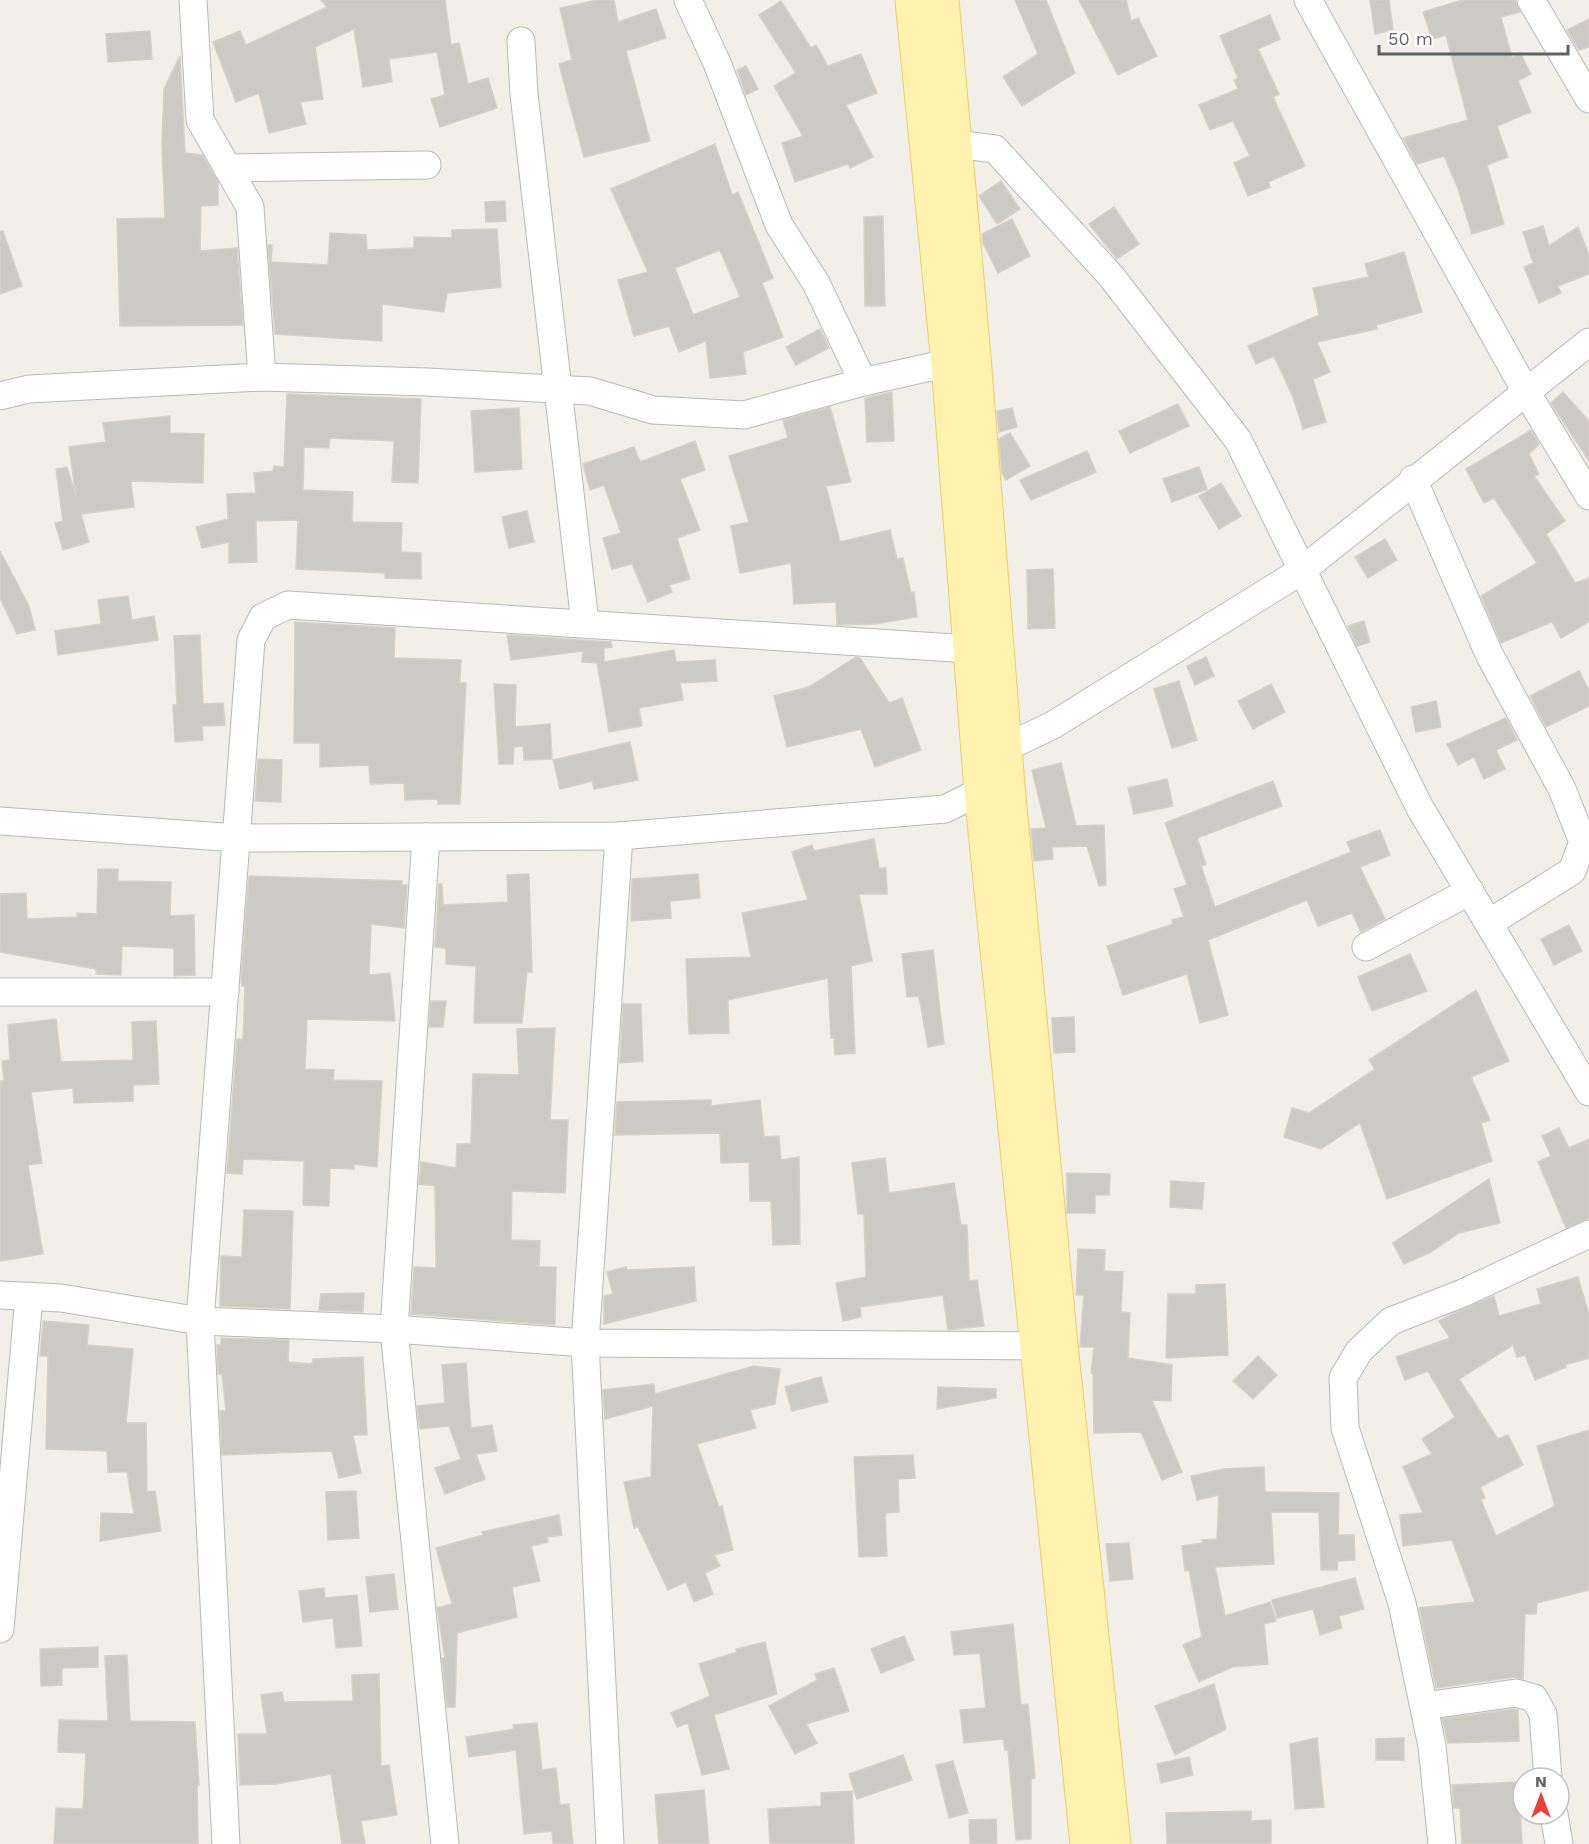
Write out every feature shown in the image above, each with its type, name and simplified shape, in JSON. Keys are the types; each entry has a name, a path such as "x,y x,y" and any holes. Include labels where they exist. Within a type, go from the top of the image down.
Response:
{"main road":[{"path":"912,0 948,363 969,649 992,752"},
{"path":"942,0 955,144 994,788 1049,1346 1087,1844"},
{"path":"1049,1346 1114,1844"}],"street":[{"path":"193,0 200,120 250,207 262,378"},
{"path":"688,0 717,63 779,225 816,283 863,382"},
{"path":"1308,0 1525,390 1589,496"},
{"path":"1531,0 1589,99"},
{"path":"521,41 524,94 556,389 585,623"},
{"path":"955,144 995,149 1111,276 1238,440 1420,808 1587,1082"},
{"path":"228,168 427,165"},
{"path":"992,752 1053,725 1301,571 1525,390 1589,342"},
{"path":"0,396 29,389 262,378 427,382 590,391 653,410 744,415 863,382 948,363"},
{"path":"1413,480 1489,654 1562,789 1583,842 1572,871 1489,923"},
{"path":"226,1844 200,1321 251,640 263,617 288,605 969,649"},
{"path":"0,821 237,838 619,836 945,809 994,788"},
{"path":"610,1844 585,1343 619,836"},
{"path":"426,837 394,1329 445,1844"},
{"path":"1365,947 1470,891"},
{"path":"0,992 225,992"},
{"path":"1442,1844 1432,1746 1424,1706 1402,1603 1345,1428 1343,1378 1359,1351 1391,1321 1463,1293 1589,1234"},
{"path":"0,1295 61,1298 200,1321 394,1329 585,1343 1049,1346"},
{"path":"0,1629 29,1296"},
{"path":"1424,1706 1516,1693 1534,1698 1543,1714 1547,1766"},
{"path":"1556,1826 1558,1844"}],"building":[{"path":"321,0 445,0 451,45 459,43 468,84 488,78 497,108 440,127 431,99 445,95 437,52 389,59 392,82 363,87 354,29 315,47 323,99 300,102 306,124 269,133 259,93 236,102 213,42 240,31 246,45 327,7"},
{"path":"597,0 614,0 618,22 656,9 666,38 626,51 650,141 584,157 559,64 572,60 560,8"},
{"path":"1015,0 1046,0 1075,73 1022,106 1003,77 1038,54"},
{"path":"1079,0 1126,0 1131,21 1138,18 1157,56 1118,75"},
{"path":"1370,0 1389,0 1393,30 1375,34"},
{"path":"1462,0 1515,0 1520,12 1501,17 1512,58 1520,53 1531,74 1518,81 1531,112 1497,126 1508,157 1487,165 1504,224 1472,234 1457,186 1444,156 1417,164 1403,138 1468,120 1446,35 1432,39 1423,12"},
{"path":"781,1 811,48 816,45 828,66 861,54 877,93 846,105 873,157 850,168 848,164 795,182 782,143 803,136 774,86 796,73 759,15"},
{"path":"1270,15 1280,39 1258,49 1279,94 1273,97 1305,166 1268,182 1270,187 1248,196 1234,163 1250,156 1233,121 1210,130 1199,105 1238,89 1234,80 1238,78 1220,36"},
{"path":"1589,19 1589,47 1579,50 1567,30"},
{"path":"150,31 152,59 108,62 106,34"},
{"path":"180,56 185,153 202,155 218,182 218,205 201,206 200,251 237,248 243,325 120,326 117,219 165,218 162,146 164,89"},
{"path":"746,66 758,89 746,95 737,70"},
{"path":"715,144 732,195 738,192 773,278 762,283 783,337 743,352 746,374 710,378 706,341 679,352 669,326 634,336 618,280 648,272 611,189","holes":["720,250 740,297 693,315 675,268"]},
{"path":"1001,181 1020,209 997,224 979,196"},
{"path":"505,201 506,221 486,222 485,202"},
{"path":"1114,207 1139,244 1117,259 1089,224"},
{"path":"883,216 885,306 865,306 864,217"},
{"path":"1012,219 1030,256 998,273 983,243 982,234"},
{"path":"1543,226 1549,246 1578,227 1589,255 1589,274 1558,286 1561,293 1539,303 1524,267 1533,263 1523,232"},
{"path":"497,229 501,287 447,293 444,312 382,304 382,341 275,334 268,245 272,245 271,262 328,265 330,233 366,235 367,250 414,248 414,237 452,238 452,230"},
{"path":"0,231 3,231 22,286 0,294"},
{"path":"1404,252 1422,312 1376,325 1377,329 1317,342 1330,372 1313,379 1326,422 1303,429 1293,397 1274,356 1256,364 1248,346 1319,315 1313,288 1369,277 1365,264"},
{"path":"820,329 829,348 796,365 786,347"},
{"path":"892,392 894,441 867,442 865,398"},
{"path":"1563,392 1589,421 1589,461 1551,403"},
{"path":"287,394 421,399 418,483 392,482 394,441 330,438 329,448 304,447 303,490 353,492 352,522 402,523 401,552 421,553 421,579 385,578 385,573 296,569 298,520 256,521 257,562 229,563 229,542 202,548 196,527 228,519 227,494 256,493 254,473 273,471 274,466 284,467"},
{"path":"1178,404 1189,426 1130,453 1119,431"},
{"path":"830,407 851,482 826,486 840,542 890,530 897,559 903,558 911,593 914,592 917,617 875,624 837,625 836,602 794,604 791,563 740,573 731,526 749,522 729,456 788,438 783,420"},
{"path":"519,408 522,469 475,472 471,411"},
{"path":"1012,408 1017,427 999,432 997,411"},
{"path":"170,416 170,433 204,434 203,483 131,481 134,507 81,514 89,542 63,550 55,523 63,521 56,469 67,467 76,496 69,447 106,442 103,423"},
{"path":"1531,430 1539,444 1529,454 1539,474 1534,476 1565,521 1546,534 1575,583 1589,578 1589,622 1561,638 1552,622 1501,643 1481,596 1537,563 1494,498 1484,503 1466,469"},
{"path":"1010,433 1030,466 1006,480 1002,473 999,439"},
{"path":"695,441 705,470 680,479 700,530 677,538 690,579 669,585 672,592 648,602 632,564 612,569 603,538 621,533 604,485 590,490 583,464 634,447 640,462"},
{"path":"1087,451 1096,472 1031,500 1020,480"},
{"path":"1199,467 1207,489 1172,502 1163,479"},
{"path":"1221,483 1241,516 1219,529 1199,496"},
{"path":"527,511 534,542 509,548 502,517"},
{"path":"1385,539 1397,560 1368,578 1355,557"},
{"path":"0,551 29,606 35,630 17,634 0,598"},
{"path":"1053,569 1055,628 1028,629 1027,570"},
{"path":"128,596 132,620 154,616 158,640 58,655 55,631 101,624 98,600"},
{"path":"1364,621 1370,642 1357,646 1348,626"},
{"path":"295,622 395,628 394,658 461,660 460,683 466,683 460,804 438,804 438,799 405,800 404,783 370,784 369,765 320,767 320,743 294,743"},
{"path":"200,635 203,704 223,703 225,725 202,726 203,740 175,742 173,705 177,705 174,636"},
{"path":"507,635 611,642 612,647 604,648 604,662 674,650 676,662 715,660 717,681 680,683 683,700 639,708 642,726 609,732 597,663 601,663 582,662 583,651 511,660"},
{"path":"856,657 860,658 889,703 902,698 921,750 875,767 861,729 787,747 774,696 809,687"},
{"path":"1206,657 1214,676 1195,685 1187,666"},
{"path":"1579,671 1589,690 1589,706 1546,727 1530,696"},
{"path":"1179,681 1197,740 1172,748 1154,689"},
{"path":"494,684 516,685 515,727 550,724 552,759 524,760 523,746 514,747 513,764 499,764"},
{"path":"1271,684 1285,712 1253,729 1238,701"},
{"path":"1436,701 1441,727 1416,732 1411,707"},
{"path":"1506,718 1517,740 1496,750 1505,769 1484,779 1474,757 1458,765 1447,744"},
{"path":"630,742 638,780 594,789 592,781 560,789 553,760"},
{"path":"258,759 282,760 281,802 255,801"},
{"path":"1061,763 1076,826 1104,825 1106,885 1099,886 1087,846 1052,847 1053,859 1034,861 1031,829 1046,828 1032,770"},
{"path":"1167,779 1173,806 1134,814 1128,788"},
{"path":"1273,781 1282,806 1197,838 1206,864 1201,866 1215,907 1351,852 1347,842 1380,830 1390,855 1360,867 1385,919 1361,932 1352,913 1318,926 1307,900 1208,940 1228,1015 1200,1023 1187,974 1123,995 1107,946 1173,924 1172,920 1184,917 1174,889 1187,885 1165,823"},
{"path":"874,839 879,868 886,868 887,894 859,894 872,961 851,966 855,1053 835,1055 834,1037 831,1038 828,978 728,1000 729,1033 689,1034 686,959 751,957 742,913 808,900 792,852 812,845 814,851"},
{"path":"98,869 118,869 118,881 171,882 170,916 194,915 195,975 174,976 174,948 122,946 121,975 96,974 96,969 0,952 0,894 26,893 27,919 77,917 77,913 97,914"},
{"path":"529,874 532,972 527,972 522,1023 474,1023 476,966 446,964 446,948 435,947 439,884 442,884 443,905 508,902 507,875"},
{"path":"698,874 700,898 670,901 671,918 631,921 632,879"},
{"path":"249,876 402,881 402,885 407,885 404,928 371,924 369,975 390,973 395,1021 307,1019 305,1069 334,1070 333,1080 382,1081 377,1167 354,1164 354,1169 330,1168 329,1206 303,1205 304,1161 243,1159 242,1174 227,1173 237,1039 243,1040 245,986 242,986 241,979"},
{"path":"1569,925 1582,951 1554,965 1541,939"},
{"path":"933,950 944,1044 928,1047 919,996 907,997 902,954"},
{"path":"1410,954 1427,991 1372,1011 1358,977"},
{"path":"1476,990 1509,1061 1471,1077 1490,1120 1481,1123 1492,1161 1387,1199 1360,1123 1321,1149 1284,1137 1292,1108 1309,1113 1375,1069 1369,1060"},
{"path":"431,1001 446,1001 443,1027 429,1027"},
{"path":"623,1004 641,1004 643,1061 620,1063"},
{"path":"1074,1017 1075,1052 1054,1053 1052,1018"},
{"path":"56,1019 61,1062 133,1060 132,1022 156,1021 159,1084 133,1085 133,1101 74,1103 73,1088 31,1092 42,1163 28,1165 43,1254 0,1261 0,1081 4,1081 2,1061 10,1060 8,1025"},
{"path":"555,1028 550,1120 568,1120 565,1193 512,1191 511,1240 540,1241 539,1267 556,1267 555,1325 411,1314 414,1267 436,1268 435,1186 419,1184 421,1162 456,1168 457,1144 471,1144 473,1074 519,1075 517,1029"},
{"path":"711,1100 711,1106 760,1100 764,1137 779,1136 781,1160 799,1157 800,1244 773,1245 771,1201 750,1201 749,1162 721,1163 720,1133 615,1135 617,1102"},
{"path":"1559,1128 1569,1148 1589,1139 1589,1218 1566,1228 1538,1162 1551,1156 1542,1136"},
{"path":"885,1158 889,1193 954,1183 961,1225 967,1225 969,1281 977,1280 984,1326 948,1330 943,1295 860,1307 861,1317 843,1321 836,1283 866,1277 864,1214 858,1214 852,1163"},
{"path":"1067,1173 1110,1174 1109,1195 1095,1195 1095,1213 1067,1213"},
{"path":"1489,1179 1500,1223 1459,1233 1431,1252 1404,1264 1393,1243"},
{"path":"1171,1181 1204,1183 1202,1209 1170,1207"},
{"path":"244,1210 293,1211 290,1309 220,1306 221,1256 242,1257"},
{"path":"1078,1249 1105,1250 1104,1271 1123,1272 1121,1312 1130,1313 1128,1358 1172,1365 1171,1401 1152,1400 1182,1472 1162,1480 1141,1432 1094,1433 1093,1374 1091,1373 1094,1347 1080,1347 1084,1295 1076,1295"},
{"path":"626,1267 627,1270 694,1267 696,1301 604,1324 604,1296 613,1294 607,1272"},
{"path":"1578,1277 1589,1315 1589,1358 1565,1365 1566,1367 1535,1380 1525,1355 1517,1357 1513,1345 1459,1379 1498,1439 1508,1435 1523,1465 1480,1487 1485,1498 1481,1500 1496,1536 1555,1506 1537,1446 1589,1430 1589,1590 1537,1603 1536,1614 1525,1614 1523,1679 1514,1677 1436,1688 1419,1608 1475,1602 1452,1540 1403,1546 1400,1515 1423,1513 1403,1467 1432,1454 1422,1439 1455,1417 1428,1371 1405,1380 1396,1357 1450,1338 1439,1321 1450,1315 1494,1296 1499,1316 1541,1304 1537,1289"},
{"path":"1225,1284 1228,1355 1166,1358 1168,1294 1196,1294 1196,1285"},
{"path":"364,1293 363,1312 319,1310 321,1294"},
{"path":"43,1321 89,1325 87,1345 133,1349 126,1423 146,1423 147,1492 155,1491 161,1531 100,1541 101,1513 134,1514 127,1472 108,1472 107,1451 46,1449 48,1356 40,1356"},
{"path":"221,1338 289,1340 288,1362 312,1364 313,1359 363,1357 367,1435 353,1435 361,1473 339,1478 332,1451 222,1455 220,1411 226,1411 222,1374 218,1374 217,1345 221,1345"},
{"path":"1258,1356 1277,1375 1253,1399 1233,1381"},
{"path":"466,1363 471,1428 492,1425 497,1451 476,1454 485,1479 445,1494 435,1468 461,1459 449,1426 420,1429 417,1406 445,1403 442,1365"},
{"path":"754,1366 780,1369 775,1404 750,1410 756,1428 697,1444 719,1507 722,1506 733,1550 714,1555 720,1566 705,1573 713,1594 694,1602 686,1582 668,1590 638,1527 634,1528 624,1482 651,1477 653,1406 605,1419 603,1390 654,1384 655,1394"},
{"path":"821,1377 828,1402 792,1411 785,1387"},
{"path":"938,1387 996,1389 996,1398 937,1409"},
{"path":"913,1455 915,1478 898,1479 899,1512 885,1513 887,1556 859,1557 854,1457"},
{"path":"1264,1467 1265,1492 1339,1493 1338,1535 1354,1535 1355,1560 1338,1561 1337,1570 1321,1570 1319,1512 1271,1512 1274,1564 1215,1567 1225,1616 1270,1602 1276,1621 1264,1624 1268,1664 1232,1667 1199,1682 1183,1645 1202,1637 1189,1570 1185,1571 1182,1546 1203,1543 1202,1540 1217,1539 1219,1495 1197,1500 1191,1476 1224,1469"},
{"path":"356,1491 359,1538 328,1540 326,1492"},
{"path":"559,1515 562,1535 547,1537 548,1542 531,1546 540,1581 512,1587 517,1617 457,1633 455,1707 447,1707 442,1658 445,1658 437,1608 452,1604 436,1548 483,1535 482,1532"},
{"path":"1129,1543 1133,1579 1110,1581 1106,1544"},
{"path":"394,1574 398,1609 370,1612 366,1577"},
{"path":"1355,1578 1364,1609 1339,1616 1342,1628 1320,1635 1313,1609 1277,1618 1272,1600"},
{"path":"324,1588 325,1598 357,1595 362,1646 336,1648 333,1618 303,1622 299,1591"},
{"path":"1013,1624 1021,1705 1028,1704 1035,1778 1031,1779 1031,1839 1016,1840 1008,1750 1005,1750 1003,1739 964,1743 960,1710 986,1708 980,1653 954,1655 951,1632"},
{"path":"904,1636 914,1660 881,1673 871,1649"},
{"path":"765,1642 777,1694 714,1715 729,1769 702,1775 688,1723 677,1727 671,1713 710,1696 699,1664 737,1652 736,1649"},
{"path":"98,1647 98,1667 62,1668 62,1685 41,1686 40,1649"},
{"path":"127,1655 130,1721 195,1722 199,1785 197,1785 198,1844 54,1844 56,1808 83,1809 86,1753 58,1752 59,1720 108,1721 105,1656"},
{"path":"834,1668 849,1711 806,1724 817,1743 795,1754 769,1706 817,1680 815,1674"},
{"path":"379,1674 381,1766 389,1765 397,1815 361,1821 365,1844 342,1844 331,1774 276,1784 240,1785 238,1734 267,1734 261,1695 282,1692 284,1702 353,1701 352,1675"},
{"path":"1214,1684 1226,1729 1175,1755 1155,1706"},
{"path":"1518,1710 1519,1741 1448,1743 1442,1719"},
{"path":"537,1723 542,1770 556,1768 560,1805 569,1804 573,1844 553,1844 552,1831 524,1834 516,1750 469,1757 466,1737 514,1729 513,1725"},
{"path":"1317,1738 1324,1807 1295,1809 1290,1744"},
{"path":"1404,1738 1404,1760 1376,1760 1376,1739"},
{"path":"903,1755 912,1780 857,1799 849,1774"},
{"path":"1189,1757 1193,1775 1161,1783 1157,1764"},
{"path":"953,1761 968,1813 949,1818 936,1765"},
{"path":"1511,1782 1511,1826 1521,1826 1522,1844 1462,1844 1460,1808 1454,1808 1452,1785"},
{"path":"704,1790 709,1844 659,1844 655,1795"},
{"path":"852,1791 854,1844 770,1844 768,1809 821,1806 821,1793"},
{"path":"1251,1811 1251,1821 1271,1820 1271,1844 1167,1844 1166,1813"},
{"path":"996,1819 997,1844 970,1844 969,1820"}]}
